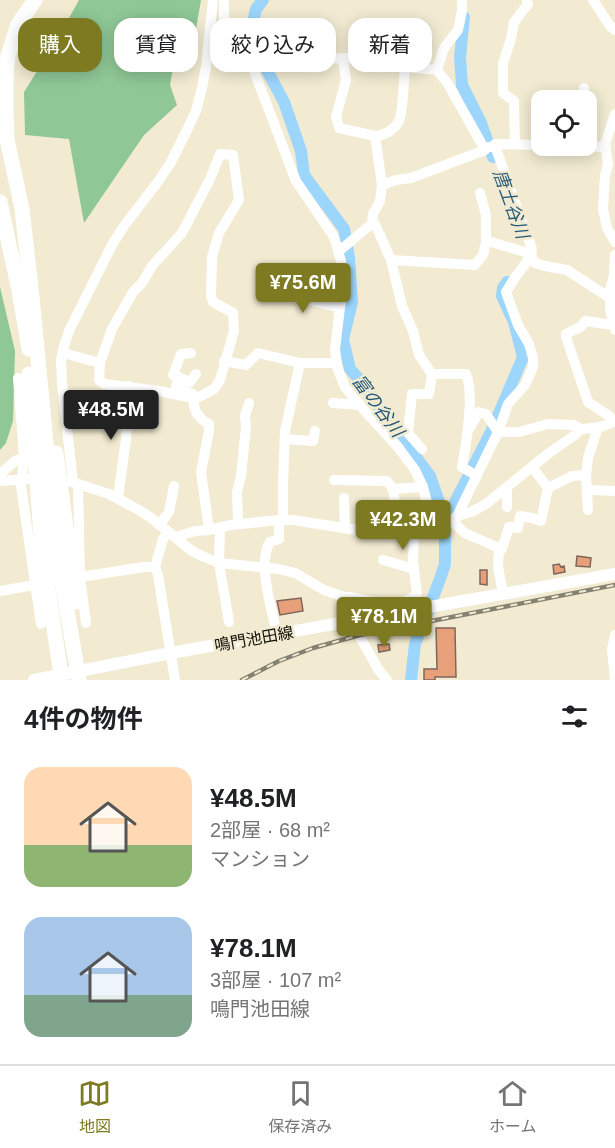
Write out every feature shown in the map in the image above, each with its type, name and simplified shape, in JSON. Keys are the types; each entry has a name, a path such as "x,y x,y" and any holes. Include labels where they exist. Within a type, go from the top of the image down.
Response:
{"highway":[{"path":"34,0 18,24 8,56 5,96 8,139 22,209 42,549 65,678"},
{"path":"0,116 8,139"},
{"path":"0,202 54,433 83,675"},
{"path":"31,336 65,678"},
{"path":"53,546 83,675"}],"main road":[{"name":"鳴門池田線","path":"34,680 83,675 171,653 615,574"}],"street":[{"path":"86,623 62,384 63,353 69,331 113,243 170,164 189,128 196,111 206,67 213,0"},
{"path":"224,0 224,18"},
{"path":"437,70 444,48 458,30 462,0"},
{"path":"515,144 514,101 503,93 503,63 512,39 514,22 528,4 527,0"},
{"path":"593,0 614,28"},
{"path":"336,59 348,59"},
{"path":"343,59 346,80 336,117 339,128 375,136 393,129 400,120 405,72"},
{"path":"432,70 437,70 448,84 489,147 532,249 527,253 506,292 518,325 529,344 533,367 525,386 508,404 495,428 454,518 455,524 465,533 502,549 509,527 519,528 519,516 541,521 548,488 532,467"},
{"path":"255,72 296,181 334,237 339,252 343,283 334,349 336,363 345,387 416,470 423,487 430,525"},
{"path":"615,114 605,144 611,164 605,175 603,209 607,228 615,242"},
{"path":"339,252 372,225 373,214 380,201 382,185 375,136"},
{"path":"382,185 411,178 485,150 495,144 531,145"},
{"path":"597,147 606,147"},
{"path":"220,154 233,155 239,200 219,233 212,257 211,296 213,302 233,313 234,331 220,380 214,389 193,398 104,384 99,380 100,363 112,329 133,292 142,283 152,266 182,233 210,179 220,154"},
{"path":"391,260 475,265 483,255 486,242 486,214 480,193"},
{"path":"372,225 375,224 391,260 402,306 413,331 419,355 432,374 429,394 412,394 408,434 422,449"},
{"path":"486,242 527,253 535,263 567,270 610,298"},
{"path":"467,432 479,412 486,414 495,428 519,432 548,424 574,425 580,429 613,423 609,416 588,402 566,334 582,326 585,321 614,328 610,309 610,291 615,257"},
{"path":"274,293 339,307"},
{"path":"63,353 100,363"},
{"path":"190,353 181,354 173,375 190,382 196,374"},
{"path":"224,361 246,365 258,353 300,363 336,363"},
{"path":"277,634 264,567 267,546 270,542 279,539 285,439 290,403 300,363"},
{"path":"432,374 466,374 469,380 467,432 462,467 474,474"},
{"path":"179,377 176,387 194,395 195,412 201,420 209,424 201,472 215,529 229,622"},
{"path":"18,378 26,479 21,486 41,624"},
{"path":"118,498 126,440 129,387"},
{"path":"238,524 237,492 241,477 245,416 249,403"},
{"path":"333,403 360,405"},
{"path":"588,510 585,475 598,427"},
{"path":"168,531 195,531 293,519 380,532 414,530 471,512 486,504 580,429"},
{"path":"285,439 313,441 315,431"},
{"path":"0,474 15,461 24,457"},
{"path":"548,488 572,477 585,475"},
{"path":"0,481 26,479"},
{"path":"334,480 387,481 393,489 399,530"},
{"path":"72,482 118,498 150,517 192,551 202,556 219,562 279,568 295,573 324,590 344,597 387,604 411,600 417,594 414,569 414,530"},
{"path":"174,486 168,531 163,539 155,567 175,680"},
{"path":"393,489 423,487"},
{"path":"507,487 507,507"},
{"path":"587,490 615,490"},
{"path":"344,498 345,528"},
{"path":"499,548 498,567 503,593"},
{"path":"383,560 414,569"},
{"path":"80,578 155,567"},
{"path":"0,591 34,585"},
{"path":"344,597 344,608 378,669 387,680"},
{"path":"614,673 612,649 615,635"}],"green space":[{"path":"79,0 201,0 198,18 114,18 114,72 172,72 170,85 177,105 144,135 84,223 69,139 25,135 24,92 37,72 102,72 102,18 69,18"},
{"path":"0,287 15,351 13,421 6,443 0,450"}],"building":[{"path":"577,556 591,558 590,567 576,566"},
{"path":"559,564 561,567 564,566 565,572 554,574 553,565"},
{"path":"480,570 487,570 487,585 480,584"},
{"path":"301,598 303,611 280,615 277,601"},
{"path":"436,628 455,628 456,677 435,677 435,680 424,680 424,669 437,669"},
{"path":"389,644 390,650 379,652 378,645"}],"waterway":[{"name":"富の谷川","path":"263,0 256,9 252,27 255,48 284,102 301,151 304,175 344,229 349,258 352,302 343,339 350,369 365,386 430,476 445,531 445,564 415,644 411,680"},
{"name":"唐土谷川","path":"464,17 460,57 462,85 481,123 493,157"},
{"name":"唐土谷川","path":"446,527 450,512 491,432 523,357 514,322 502,296 507,282"}],"railway":[{"path":"242,680 279,661 313,648 360,635 615,585"}]}
